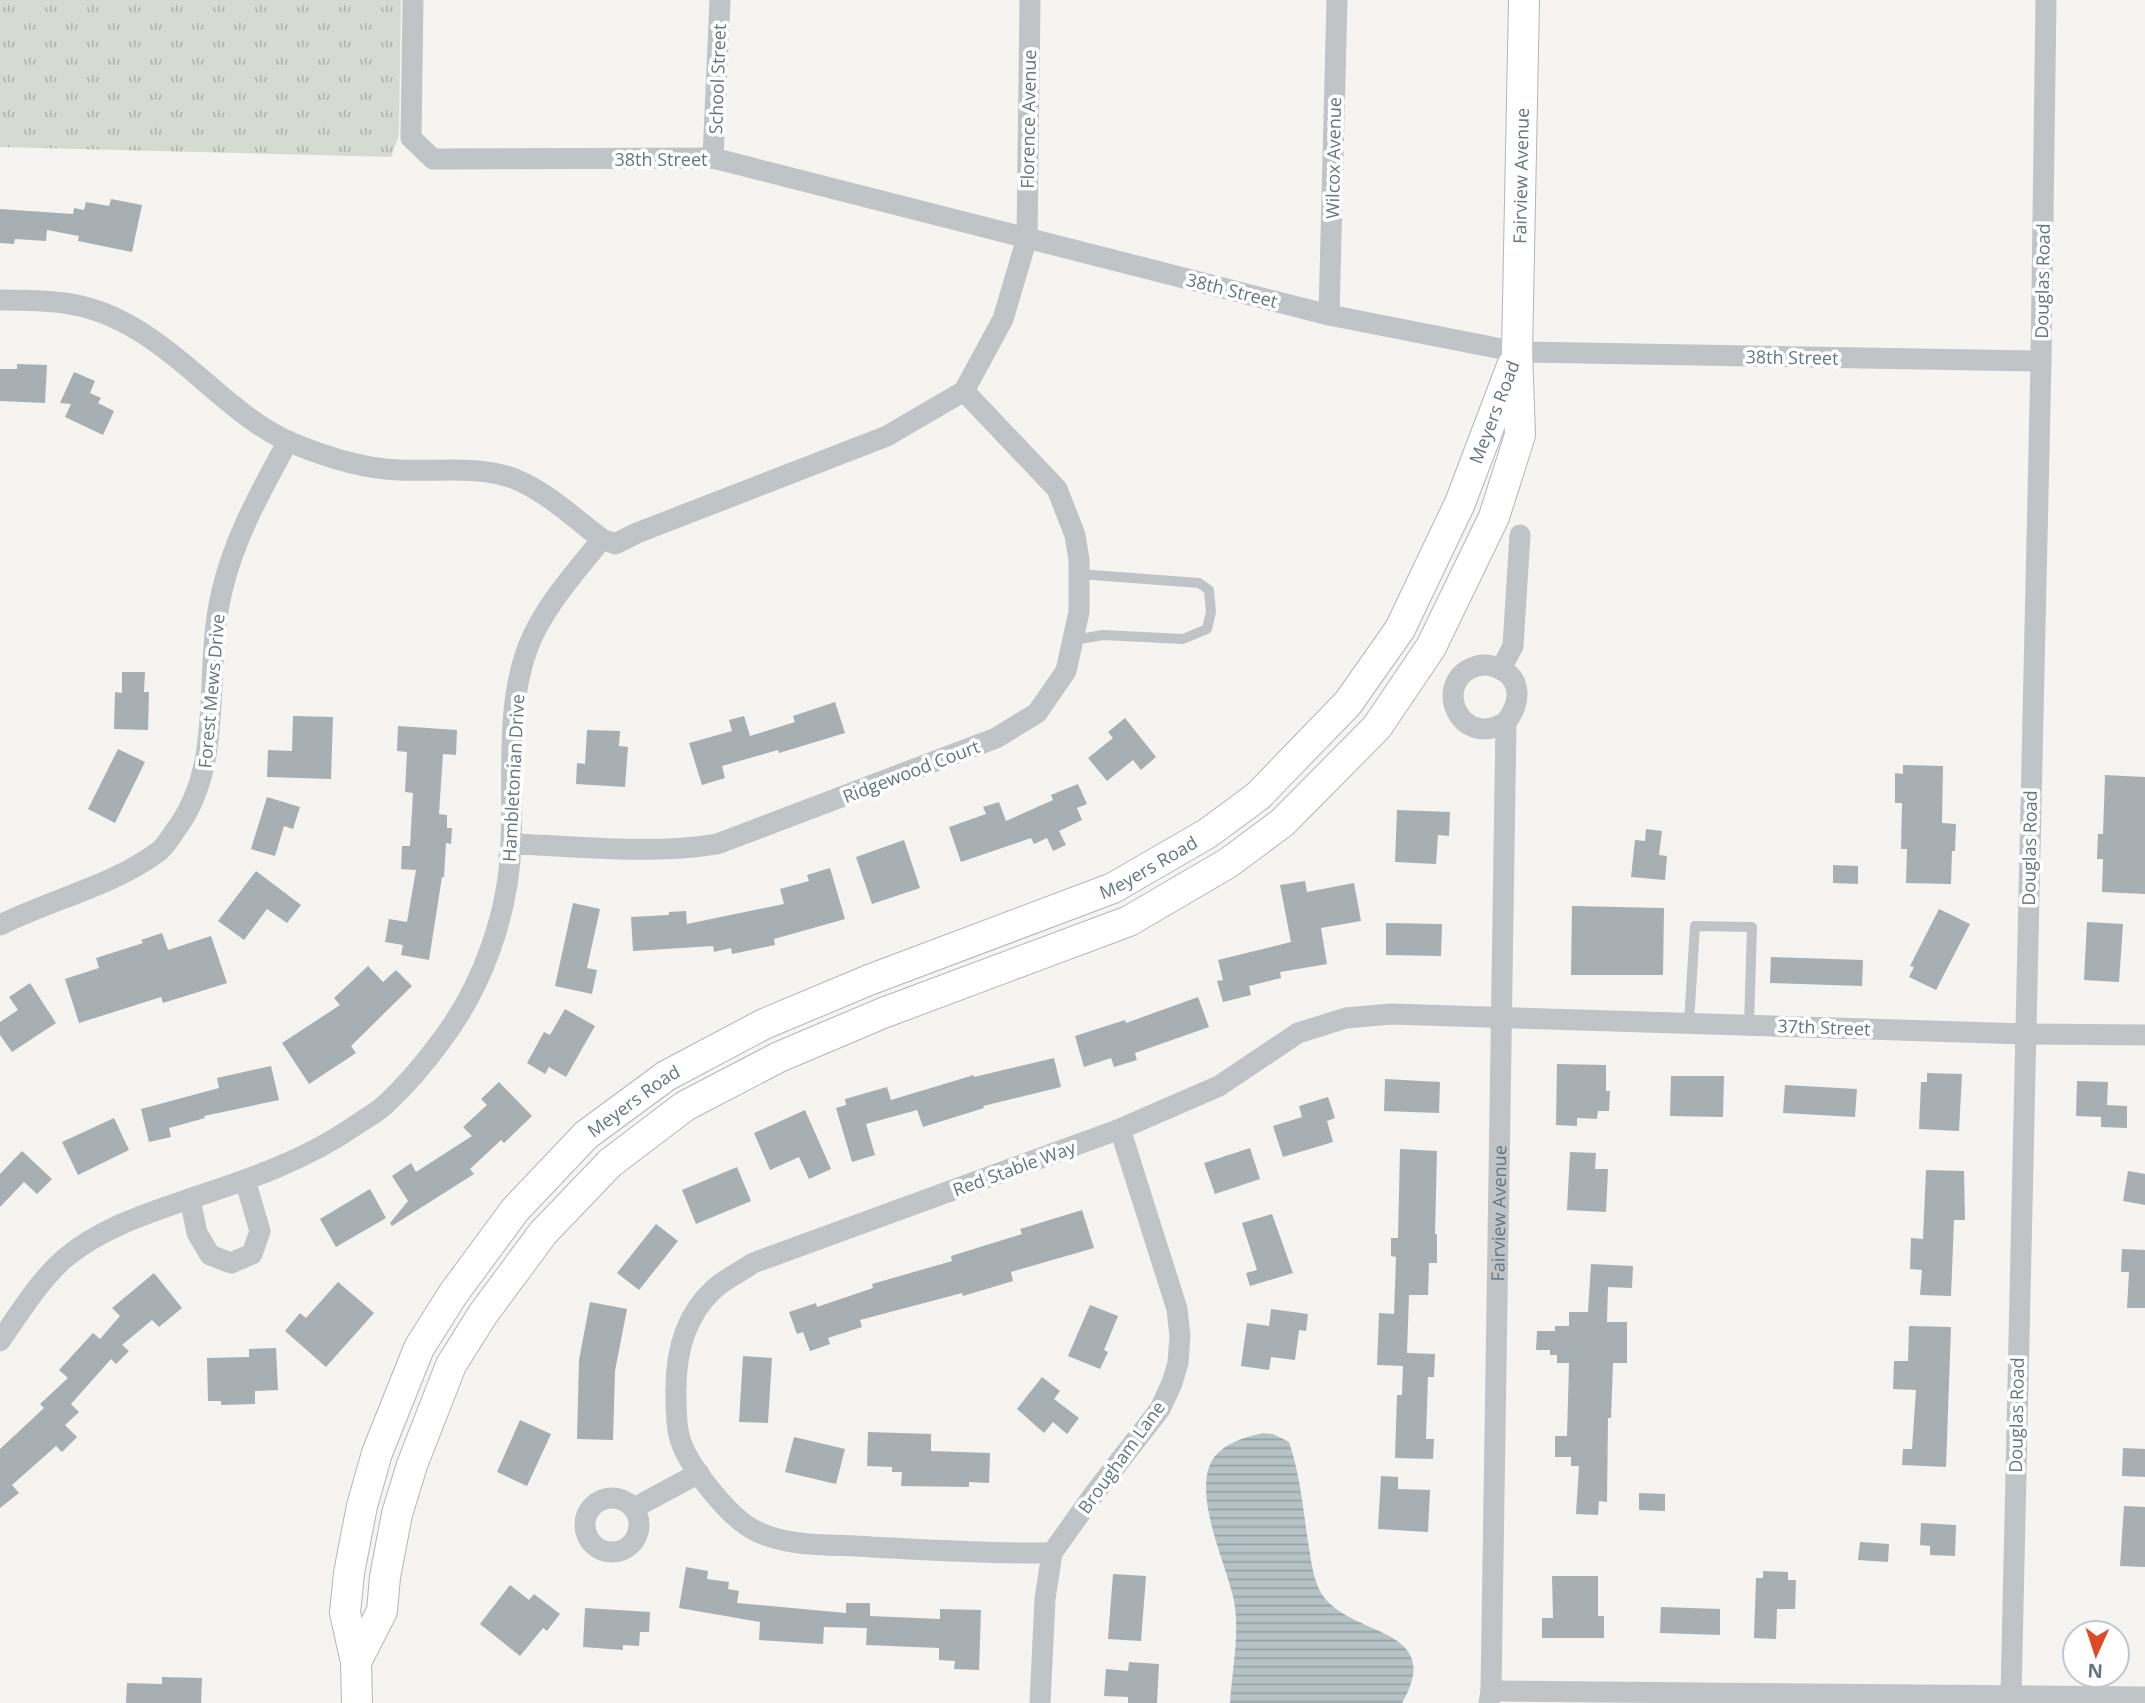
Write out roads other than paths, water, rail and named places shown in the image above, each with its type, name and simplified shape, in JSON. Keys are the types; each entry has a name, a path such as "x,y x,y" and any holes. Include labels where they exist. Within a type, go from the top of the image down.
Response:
{"street":[{"name":"38th Street","path":"414,0 411,138 433,159 713,158 1329,315 1517,352 2041,361"},
{"name":"School Street","path":"713,158 720,0"},
{"name":"Florence Avenue","path":"1027,238 1030,0"},
{"name":"Wilcox Avenue","path":"1329,315 1337,0"},
{"name":"Fairview Avenue","path":"1517,352 1524,0"},
{"name":"Douglas Road","path":"2011,1696 2041,361 2046,0"},
{"path":"0,300 65,303 92,309 120,320 164,348 239,411 288,441 329,457 371,468 477,471 502,475 531,487 602,539 615,544 637,533 867,444 907,426 964,391 1003,319 1027,238"},
{"name":"Meyers Road","path":"357,1703 356,1662 345,1613 349,1573 362,1506 377,1453 419,1348 453,1294 515,1210 586,1135 666,1076 787,1014 869,980 1113,888 1208,833 1258,796 1349,704 1400,629 1460,503 1517,352"},
{"name":"Ridgewood Court","path":"512,844 689,849 738,838 1007,732 1037,713 1066,671 1074,640 1079,612 1075,535 1057,489 964,391"},
{"name":"Forest Mews Drive","path":"0,925 38,906 126,873 161,850 190,809 201,783 207,755 213,649 222,589 239,539 288,441"},
{"path":"1506,722 1491,729 1474,727 1461,718 1453,697 1458,679 1471,668 1491,665 1502,669 1513,646 1520,535"},
{"name":"Hambletonian Drive","path":"512,844 510,799 515,701 521,669 537,627 553,600 602,539"},
{"name":"Fairview Avenue","path":"1490,1697 1506,722 1515,710 1517,690 1509,675 1502,669"},
{"path":"0,1341 36,1291 64,1259 121,1224 156,1209 275,1170 311,1154 386,1105 423,1065 450,1028 478,978 492,942 512,844"},
{"name":"Red Stable Way","path":"1052,1553 1005,1554 790,1542 754,1531 733,1516 699,1473 680,1440 676,1366 679,1347 692,1317 713,1289 753,1264 1120,1129 1212,1090 1298,1033 1329,1022 1364,1015 1503,1017"},
{"name":"37th Street","path":"1503,1017 2025,1034 2145,1035"},
{"name":"Brougham Lane","path":"1040,1703 1045,1599 1052,1553 1160,1409 1178,1363 1180,1336 1177,1309 1120,1129"},
{"path":"190,1199 197,1233 210,1255 232,1263 252,1254 260,1231 245,1180"},
{"path":"634,1508 699,1473"},
{"path":"1490,1697 2145,1698"}],"lane":[{"path":"1074,640 1103,635 1183,639 1207,629 1210,612 1209,590 1199,583 1079,574"},
{"path":"1689,1023 1695,926 1752,927 1749,1025"}]}
